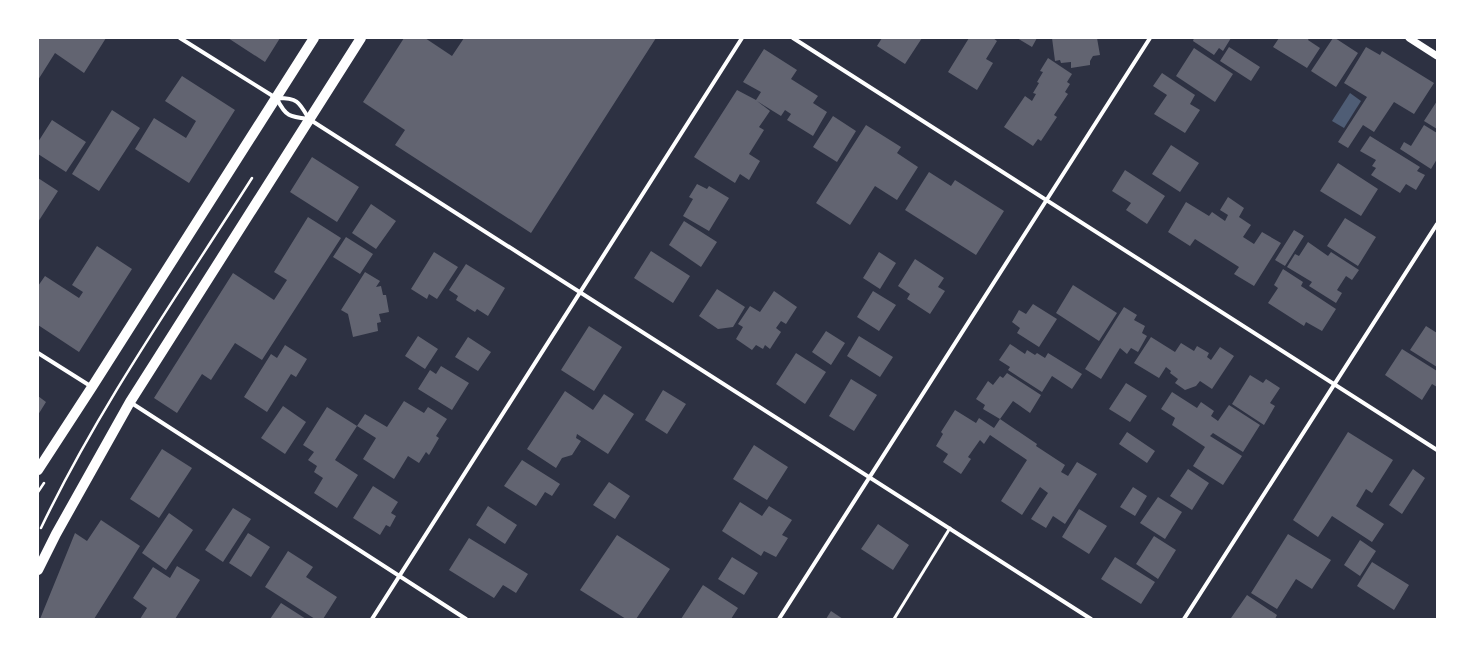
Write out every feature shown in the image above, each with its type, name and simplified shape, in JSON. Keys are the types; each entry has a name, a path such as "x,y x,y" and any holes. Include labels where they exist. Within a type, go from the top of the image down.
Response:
{"main road":[{"path":"38,470 314,38"},
{"path":"38,570 56,534 130,402 361,38"}],"street":[{"path":"180,38 276,98 283,111 292,117 309,119 1091,619"},
{"path":"372,619 742,38"},
{"path":"793,38 1437,450"},
{"path":"779,619 1150,38"},
{"path":"1409,38 1437,56"},
{"path":"276,98 291,98 301,104 309,119"},
{"path":"1184,619 1437,224"},
{"path":"38,353 92,387"},
{"path":"130,402 466,619"}],"lane":[{"path":"894,619 950,528"}],"water":[{"path":"1350,93 1361,101 1344,128 1332,121"}],"building":[{"path":"38,38 106,38 84,73 55,53 38,80"},
{"path":"228,38 280,38 265,62"},
{"path":"404,38 425,38 452,56 464,38 656,38 531,233 395,145 405,130 363,102"},
{"path":"882,38 922,38 905,64 877,46"},
{"path":"969,38 993,38 997,41 986,59 993,63 977,90 948,72"},
{"path":"1017,38 1037,38 1032,47"},
{"path":"1052,38 1097,38 1100,55 1093,56 1090,61 1090,65 1071,68 1071,62 1061,63 1060,60 1055,61"},
{"path":"1194,38 1231,38 1223,51 1219,48 1214,55 1193,41"},
{"path":"1279,38 1309,38 1308,40 1320,48 1307,68 1273,47"},
{"path":"1333,38 1358,53 1336,87 1311,71"},
{"path":"1229,47 1260,67 1251,81 1220,61"},
{"path":"1366,47 1380,55 1382,51 1434,83 1414,114 1394,102 1374,132 1363,125 1348,148 1338,142 1367,97 1344,83"},
{"path":"1194,48 1233,74 1215,102 1176,76"},
{"path":"764,49 797,70 791,79 818,96 813,103 827,112 813,136 787,120 791,114 785,110 781,116 757,101 770,111 759,127 764,130 749,154 760,161 749,180 740,174 735,183 694,157 737,90 756,100 761,92 743,82"},
{"path":"1048,58 1072,74 1067,82 1070,84 1065,92 1068,94 1054,115 1057,117 1041,141 1038,139 1033,146 1004,127 1025,96 1032,101 1036,94 1033,93 1039,83 1037,82 1043,72 1040,71"},
{"path":"1162,73 1195,95 1190,104 1200,110 1185,133 1154,114 1167,95 1153,86"},
{"path":"182,76 235,110 189,183 135,149 154,118 186,138 196,121 165,101"},
{"path":"1437,101 1437,129 1424,121"},
{"path":"112,110 140,128 99,191 72,174"},
{"path":"833,116 856,131 837,162 813,147"},
{"path":"52,120 86,142 66,172 38,154 38,142"},
{"path":"866,125 901,147 897,153 918,167 897,200 875,186 850,225 816,203"},
{"path":"1424,125 1437,133 1437,159 1431,169 1400,149 1404,142 1411,146"},
{"path":"1370,136 1420,167 1417,171 1425,175 1416,190 1406,184 1400,193 1371,175 1376,168 1372,166 1376,160 1360,151"},
{"path":"1171,145 1199,163 1180,192 1152,174"},
{"path":"312,157 359,187 337,222 290,192"},
{"path":"1338,163 1378,189 1361,216 1320,191"},
{"path":"1125,170 1165,196 1147,224 1126,210 1131,203 1112,191"},
{"path":"929,172 951,186 955,180 1004,211 976,255 905,210"},
{"path":"38,178 58,191 38,222"},
{"path":"697,184 707,189 709,186 729,198 709,231 683,216 693,199 689,197"},
{"path":"1228,197 1244,208 1239,217 1251,225 1243,237 1254,244 1262,232 1281,243 1254,286 1234,274 1239,267 1195,239 1190,246 1168,232 1186,202 1209,216 1212,212 1225,221 1228,215 1220,210"},
{"path":"371,204 396,221 376,249 352,233"},
{"path":"308,217 341,238 262,360 235,343 211,380 202,374 177,413 154,398 233,273 274,300 287,280 274,272"},
{"path":"1345,218 1376,237 1358,266 1327,246"},
{"path":"684,221 717,242 701,267 669,245"},
{"path":"1294,230 1304,236 1285,266 1275,260"},
{"path":"346,237 373,254 360,274 333,257"},
{"path":"1308,242 1328,256 1331,252 1359,270 1352,280 1346,276 1337,290 1342,293 1336,303 1309,286 1312,282 1287,267 1295,254 1299,256"},
{"path":"97,246 132,269 79,352 38,325 38,286 45,276 79,298 83,292 72,285"},
{"path":"651,251 690,276 673,303 634,278"},
{"path":"434,252 458,267 437,299 429,294 427,299 411,289"},
{"path":"879,252 896,263 880,289 863,278"},
{"path":"915,259 944,278 938,287 945,291 930,314 907,299 910,294 898,286"},
{"path":"466,264 505,288 488,316 477,309 475,312 456,300 458,296 449,290"},
{"path":"1283,269 1303,282 1301,286 1336,309 1322,331 1306,322 1304,326 1268,303 1278,288 1274,285"},
{"path":"365,272 380,281 376,287 381,286 383,295 386,295 389,312 379,314 381,322 377,323 378,331 353,337 348,314 341,310"},
{"path":"1073,285 1117,313 1099,341 1056,313"},
{"path":"717,289 745,307 733,327 718,329 699,316"},
{"path":"774,291 797,307 786,324 781,321 776,328 781,332 770,349 765,345 763,349 756,345 752,350 736,339 743,327 738,324 750,306 760,312"},
{"path":"873,291 896,305 879,331 857,317"},
{"path":"1033,304 1057,319 1039,347 1017,333 1020,328 1012,322 1019,310 1026,314"},
{"path":"1124,307 1137,315 1134,320 1145,326 1142,333 1147,336 1138,352 1131,348 1127,354 1120,348 1101,379 1085,369"},
{"path":"589,326 622,347 594,391 561,370"},
{"path":"1426,326 1437,333 1437,367 1410,350"},
{"path":"826,331 845,343 831,365 812,352"},
{"path":"418,336 438,349 425,369 405,356"},
{"path":"859,336 893,357 880,377 847,356"},
{"path":"468,337 491,352 478,371 455,357"},
{"path":"1151,337 1175,352 1181,343 1194,351 1197,346 1209,353 1207,357 1211,360 1220,347 1234,356 1212,389 1200,381 1196,386 1185,390 1175,383 1178,379 1170,373 1171,371 1166,367 1159,378 1134,363"},
{"path":"1010,344 1025,354 1027,350 1035,355 1037,353 1045,358 1048,353 1082,374 1072,389 1052,376 1042,392 1008,370 1010,367 999,360"},
{"path":"285,345 307,359 296,377 291,374 267,412 244,397 271,354 277,358"},
{"path":"1402,349 1437,371 1437,387 1432,384 1422,400 1385,375"},
{"path":"796,353 826,372 805,404 776,384"},
{"path":"441,366 469,383 452,410 418,389 430,370 436,374"},
{"path":"1007,373 1041,395 1030,413 1013,401 1000,419 983,409 985,405 976,399 988,381 993,385 1000,376 1003,378"},
{"path":"1250,375 1263,383 1266,379 1280,388 1270,403 1275,406 1264,425 1232,404"},
{"path":"851,379 877,395 854,431 829,416"},
{"path":"1126,383 1147,396 1130,422 1109,409"},
{"path":"663,390 686,404 667,434 645,420"},
{"path":"565,391 593,410 604,394 634,414 608,454 577,434 576,438 581,441 572,455 562,458 556,468 527,449"},
{"path":"1172,392 1197,408 1201,402 1214,411 1211,416 1218,421 1229,405 1260,425 1243,452 1213,433 1210,436 1242,456 1223,485 1193,466 1205,447 1172,425 1175,418 1161,409"},
{"path":"38,396 46,402 38,415"},
{"path":"404,401 424,413 428,407 447,419 436,436 439,438 429,455 426,452 419,463 408,456 394,479 363,459 376,438 357,426 365,414 387,427"},
{"path":"283,406 306,422 285,454 261,438"},
{"path":"327,407 357,426 335,460 358,475 337,508 314,493 323,478 314,472 317,466 308,460 314,452 303,445"},
{"path":"955,410 976,423 979,418 994,428 1000,419 1037,444 1036,446 1065,465 1061,472 1068,476 1077,462 1097,474 1065,524 1053,516 1046,528 1031,519 1048,493 1040,487 1022,515 1001,501 1027,460 990,435 984,444 980,440 968,457 971,459 961,474 943,462 948,454 936,446 943,434 941,432"},
{"path":"1127,432 1155,451 1147,463 1119,444"},
{"path":"1348,432 1393,460 1372,493 1366,489 1356,506 1384,524 1372,542 1332,516 1318,537 1293,520"},
{"path":"754,445 788,467 767,500 733,479"},
{"path":"162,449 192,468 159,518 130,499"},
{"path":"522,460 560,484 552,496 545,492 536,506 504,486"},
{"path":"1188,469 1209,483 1192,510 1170,496"},
{"path":"1413,469 1425,478 1402,514 1389,505"},
{"path":"609,482 630,496 615,519 593,505"},
{"path":"373,486 398,502 391,513 396,516 390,527 386,525 380,535 353,518"},
{"path":"1133,487 1147,496 1135,516 1120,507"},
{"path":"1158,497 1182,512 1165,539 1140,523"},
{"path":"740,502 762,516 769,506 792,520 782,535 788,538 776,557 764,551 761,556 722,531"},
{"path":"488,506 517,525 505,544 476,525"},
{"path":"233,508 251,519 223,562 205,550"},
{"path":"1079,509 1107,526 1089,554 1062,537"},
{"path":"169,513 193,530 166,570 142,553"},
{"path":"101,520 140,546 94,619 40,619 75,533 87,541"},
{"path":"878,524 909,545 893,570 861,549"},
{"path":"248,533 270,547 251,577 229,563"},
{"path":"1288,534 1331,560 1312,589 1296,579 1277,609 1251,593"},
{"path":"617,535 670,569 636,619 626,619 580,590"},
{"path":"1154,536 1176,550 1158,579 1136,564"},
{"path":"469,538 528,574 516,593 503,585 494,598 449,570"},
{"path":"1360,540 1376,551 1360,576 1344,565"},
{"path":"288,551 313,567 306,577 337,597 323,619 315,619 265,587"},
{"path":"732,557 758,573 744,595 718,579"},
{"path":"1115,557 1155,582 1141,604 1101,579"},
{"path":"1372,562 1409,585 1394,610 1357,586"},
{"path":"177,566 200,580 175,619 140,619 147,608 133,598 153,567 170,578"},
{"path":"703,585 738,608 731,619 681,619"},
{"path":"1247,595 1277,615 1275,619 1231,618"},
{"path":"281,603 306,619 270,619"},
{"path":"831,611 843,619 826,619"}]}
